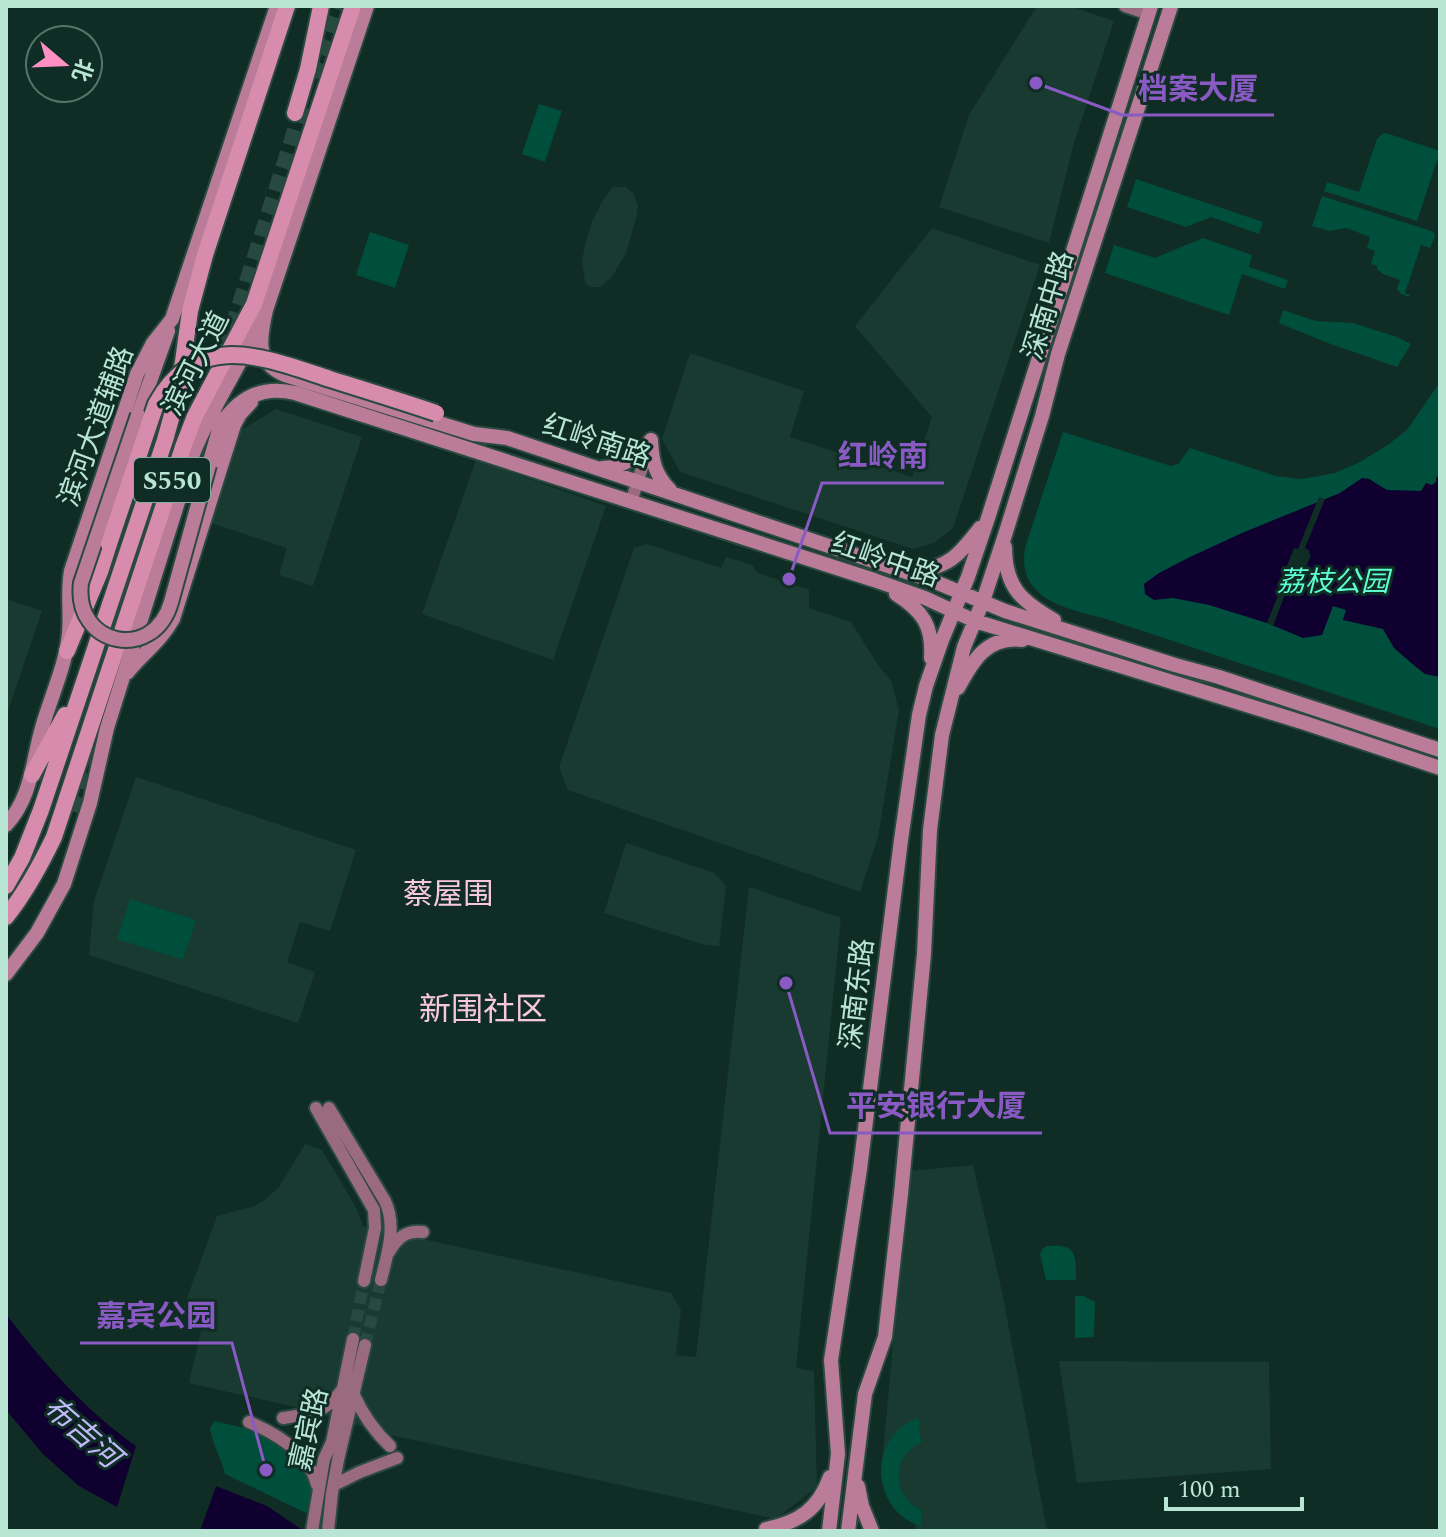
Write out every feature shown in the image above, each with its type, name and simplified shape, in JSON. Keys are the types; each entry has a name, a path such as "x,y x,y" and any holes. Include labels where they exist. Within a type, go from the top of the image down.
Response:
{"highway":[{"name":"滨河大道","path":"6,886 22,858 41,810 165,440 179,390 190,311 205,255 287,6"},
{"path":"295,113 321,6"},
{"name":"滨河大道","path":"6,917 33,879 54,837 183,447 201,404 254,304 353,6"},
{"path":"341,42 365,6"},
{"path":"67,651 100,572 156,404 178,374 214,356 233,354 265,358 436,413"},
{"path":"89,666 100,572"},
{"path":"32,775 82,686"}],"main road":[{"name":"滨河大道辅路","path":"6,825 23,802 41,729 67,651 71,571 137,374 153,343 172,319 277,6"},
{"path":"6,974 37,933 64,884 90,803 119,687 193,454 210,415 266,310 365,6"},
{"path":"1125,6 1150,10"},
{"name":"深南中路","path":"975,621 1005,535 1058,354 1171,6"},
{"name":"深南中路","path":"954,612 988,518 1150,10"},
{"name":"红岭南路","path":"266,310 261,343 263,355 276,372 474,434 507,438 962,592"},
{"path":"172,319 81,583 83,612 101,633 118,640 136,639 152,632 165,619 220,426 246,352"},
{"path":"137,374 156,365"},
{"path":"220,426 235,406 256,393 267,391"},
{"path":"119,687 136,662 160,640 173,619 234,425 247,406 267,391"},
{"name":"红岭中路","path":"267,391 295,393 874,580 925,598 975,621 1440,768"},
{"path":"436,413 507,438"},
{"path":"631,502 651,440"},
{"path":"598,468 627,462 644,451 651,440"},
{"path":"651,440 656,472 674,493"},
{"path":"910,574 933,569 954,559 988,518"},
{"path":"1005,535 1006,570 1018,594 1038,611 1075,633"},
{"path":"874,580 909,602 928,627 932,646 926,686"},
{"name":"红岭中路","path":"962,592 1005,611 1440,750"},
{"name":"深南东路","path":"829,1531 838,1454 831,1360 860,1169 901,840 919,715 926,686 954,612"},
{"path":"848,1531 865,1394 885,1337 924,954 932,809 947,713 964,647 975,621"},
{"path":"947,713 973,662 988,647 1011,639 1073,652"},
{"path":"6,835 23,802"},
{"path":"364,1281 375,1213 323,1108 389,1209 391,1230 381,1280"},
{"path":"384,1266 391,1247 399,1238 408,1232 423,1232"},
{"name":"嘉宾路","path":"329,1526 353,1339"},
{"name":"嘉宾路","path":"313,1525 324,1459 365,1345"},
{"path":"283,1418 320,1410 348,1391 364,1417 394,1452 334,1485"},
{"path":"249,1422 272,1432 288,1444 309,1466 318,1491"},
{"path":"766,1529 792,1522 813,1507 825,1491 838,1454"},
{"path":"856,1471 862,1506 872,1531"}],"shaded area":[{"path":"1037,6 1070,6 1114,21 1074,143 1049,243 939,207 969,115"},
{"path":"613,187 626,187 633,193 638,205 636,218 626,253 612,277 600,287 590,287 585,282 582,261 586,241 604,198"},
{"path":"932,228 1040,265 953,528 934,543 913,549 680,472 662,439 690,353 804,391 790,437 912,477 932,417 855,326"},
{"path":"276,409 362,437 313,586 279,575 287,548 211,523 241,430"},
{"path":"476,460 606,506 553,660 422,614"},
{"path":"647,544 721,568 726,557 752,565 758,573 809,590 809,608 851,622 891,681 899,710 878,837 860,892 568,790 559,767 634,548"},
{"path":"6,599 42,611 8,711 6,710"},
{"path":"136,777 356,850 330,931 300,922 287,962 315,972 298,1023 89,955 94,901"},
{"path":"626,843 714,873 726,886 719,946 705,945 604,913"},
{"path":"749,887 841,918 796,1368 814,1371 817,1487 776,1519 395,1436 295,1407 189,1383 202,1326 183,1309 217,1216 255,1206 266,1199 279,1187 305,1144 322,1150 357,1209 363,1226 671,1293 681,1310 676,1355 696,1357"},
{"path":"973,1165 1002,1292 1047,1531 916,1531 915,1524 905,1519 890,1502 883,1485 881,1474 909,1171"},
{"path":"1059,1361 1269,1362 1271,1469 1077,1483"}],"green space":[{"path":"539,104 562,111 545,162 522,154"},
{"path":"1386,133 1440,151 1417,221 1324,191 1327,182 1359,192 1377,139"},
{"path":"1136,179 1263,222 1259,234 1211,217 1186,227 1127,207"},
{"path":"1322,196 1434,232 1430,248 1421,245 1405,293 1409,297 1397,289 1400,280 1383,274 1371,264 1375,251 1367,248 1370,237 1346,228 1329,231 1312,226"},
{"path":"370,232 409,245 395,288 356,275"},
{"path":"1203,238 1252,255 1249,267 1288,280 1285,289 1242,274 1229,315 1105,273 1114,245 1155,258"},
{"path":"1283,310 1316,321 1353,323 1411,344 1397,367 1279,323"},
{"name":"荔枝公园","path":"1440,382 1440,729 1061,606 1037,591 1029,580 1024,566 1025,548 1063,432 1171,466 1178,464 1190,448 1276,476 1301,479 1335,473 1389,444 1407,430"},
{"path":"130,899 196,920 183,960 117,939"},
{"path":"1047,1246 1064,1247 1073,1252 1076,1280 1046,1280 1040,1254"},
{"path":"1075,1296 1084,1296 1095,1302 1094,1337 1075,1338"},
{"path":"918,1418 922,1442 905,1456 899,1476 904,1495 921,1510 921,1526 904,1518 892,1505 884,1490 881,1473 883,1456 890,1440 901,1427"},
{"path":"214,1421 262,1432 305,1466 315,1490 306,1513 225,1474 210,1429"}],"water":[{"path":"1440,474 1440,677 1425,674 1416,667 1394,648 1383,629 1343,620 1346,610 1333,606 1322,635 1303,638 1209,605 1173,598 1154,600 1145,594 1144,584 1159,573 1242,533 1340,493 1362,478 1387,490 1421,491 1426,483 1432,485 1436,482"},
{"name":"布吉河","path":"6,1314 66,1385 136,1446 117,1507 79,1486 43,1454 6,1410"},
{"path":"216,1486 267,1506 304,1531 200,1531"}],"pier":[{"path":"1319,497 1325,499 1305,548 1311,555 1297,589 1287,589 1273,626 1267,623 1283,583 1281,581"}],"tunnel":[{"path":"312,77 335,6"},
{"path":"225,351 305,99"},
{"path":"70,810 104,723"},
{"path":"365,1345 381,1280"},
{"path":"353,1339 364,1281"}],"place":[{"name":"档案大厦","path":"1036,83"},
{"name":"红岭南","path":"789,579"},
{"name":"平安银行大厦","path":"786,983"},
{"name":"嘉宾公园","path":"266,1470"}],"district":[{"name":"蔡屋围","path":"448,894"},
{"name":"新围社区","path":"483,1009"}]}
